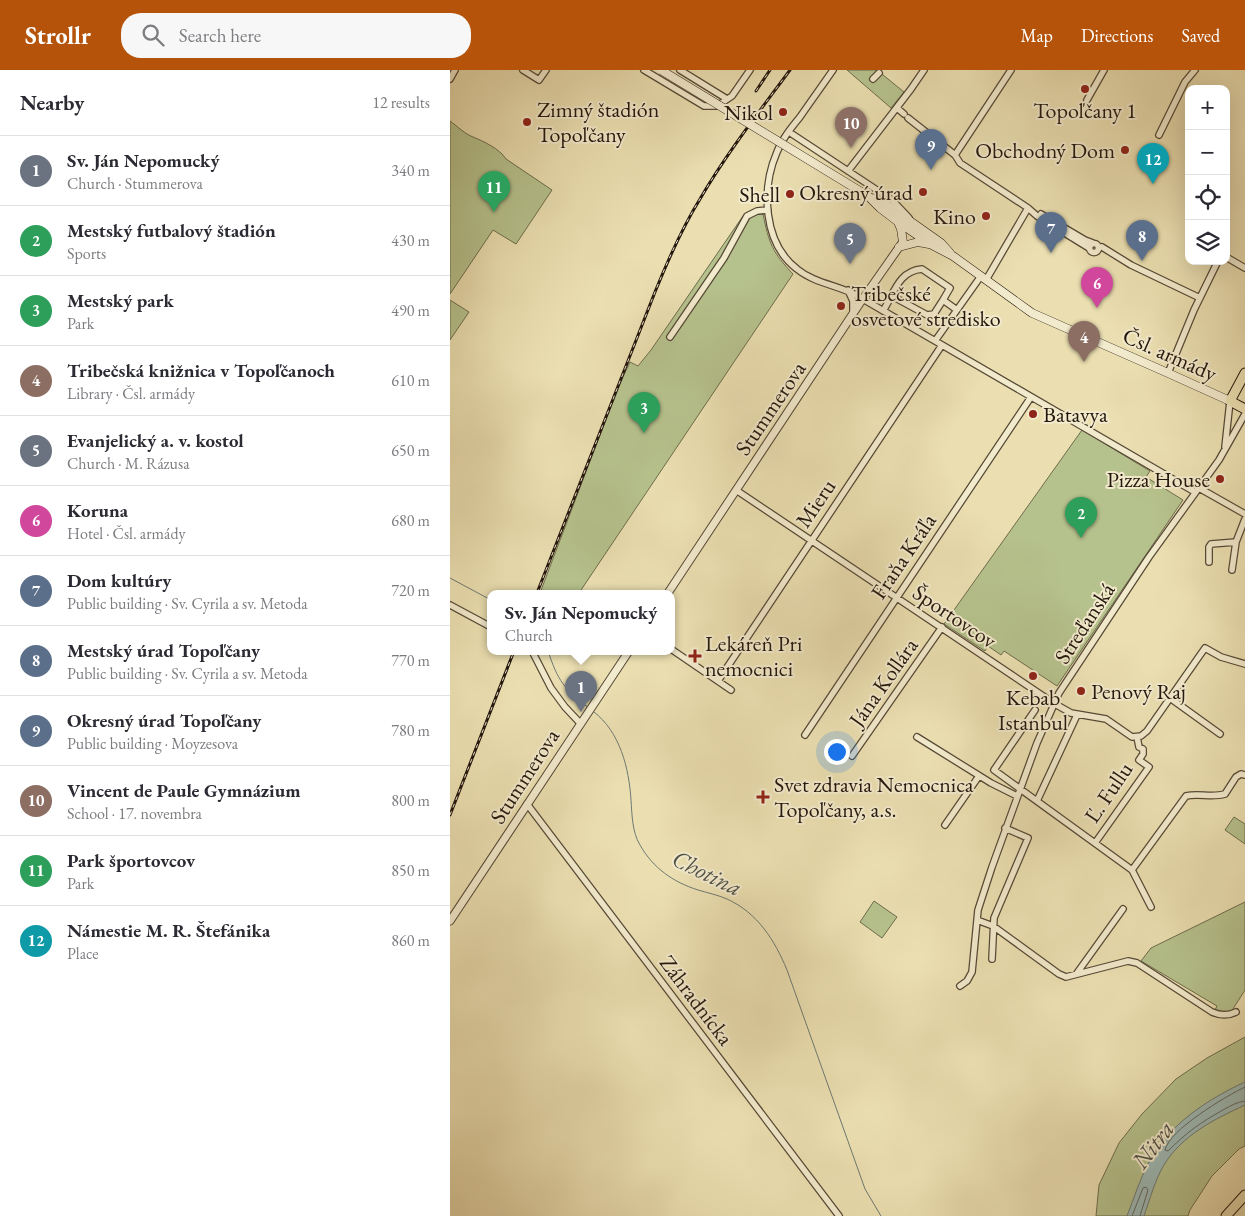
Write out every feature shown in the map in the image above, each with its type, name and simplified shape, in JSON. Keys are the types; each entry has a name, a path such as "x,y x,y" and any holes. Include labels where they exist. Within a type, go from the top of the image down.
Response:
{"main road":[{"path":"660,70 868,196 883,202 913,228"},
{"path":"868,196 897,221 913,228"},
{"path":"897,221 901,229 901,244"},
{"path":"901,244 913,228"},
{"name":"Čsl. armády","path":"913,228 930,244 953,256 1038,317 1168,372 1245,409"},
{"name":"Čsl. armády","path":"913,228 942,243 953,256"},
{"path":"901,244 918,242 930,244"},
{"path":"1230,402 1245,373"},
{"path":"1226,1216 1245,1195"}],"street":[{"path":"450,79 456,70"},
{"path":"523,70 539,80 546,70"},
{"path":"644,70 704,106 716,106 732,96 750,70"},
{"path":"680,70 727,99"},
{"path":"833,70 780,146 771,169 768,210 774,238 792,265 815,280 848,290 1152,467 1245,514"},
{"path":"848,171 924,70"},
{"path":"955,155 1011,70"},
{"path":"1087,100 1104,70"},
{"path":"1159,135 1185,82 1195,70"},
{"path":"873,79 879,73"},
{"path":"896,108 955,155 960,163 1034,212 1037,216 1091,246"},
{"path":"789,132 892,200 913,228"},
{"path":"935,341 983,278 1028,208"},
{"path":"670,336 724,258 747,216 768,210"},
{"name":"Stummerova","path":"670,590 901,244"},
{"path":"1102,247 1131,265 1200,298"},
{"path":"1230,259 1245,268"},
{"path":"1168,372 1216,265"},
{"path":"883,311 892,296 893,290 911,271 922,268 950,288 934,314 927,315 892,296"},
{"path":"848,290 853,301 853,314"},
{"path":"943,300 957,310"},
{"name":"Mieru","path":"718,681 942,345"},
{"name":"Fraňa Kráľa","path":"805,735 1031,397"},
{"name":"Streďanská","path":"1224,448 1230,402"},
{"name":"Streďanská","path":"960,986 967,981 972,972 978,910 1017,796 1054,704 1085,652 1154,549 1219,460 1224,448 1245,414"},
{"name":"Športovcov","path":"736,490 1054,704 1077,715 1106,719 1132,737 1137,737"},
{"path":"1232,570 1236,542 1245,519"},
{"path":"1209,562 1209,547 1211,544 1236,542"},
{"path":"450,605 487,625"},
{"name":"Jána Kollára","path":"852,756 942,628"},
{"path":"1137,737 1147,731 1205,648 1221,658 1245,664"},
{"path":"675,652 731,690"},
{"path":"534,655 558,699 580,723"},
{"name":"Stummerova","path":"450,921 586,713 626,655"},
{"path":"1170,698 1220,734"},
{"path":"1020,789 994,770 1034,710"},
{"path":"1037,801 1077,715"},
{"path":"917,737 979,776 1017,796"},
{"name":"Ľ. Fullu","path":"1095,843 1149,767 1139,760 1143,754 1143,749 1139,747 1137,737"},
{"path":"1132,870 1186,796 1192,794 1218,796 1225,794 1236,777 1241,774 1245,776"},
{"path":"945,825 979,776"},
{"name":"Ľ. Fullu","path":"1020,789 1132,870 1151,907"},
{"name":"Záhradnícka","path":"527,804 839,1216"},
{"path":"992,959 994,918 1028,838 1006,828"},
{"path":"1077,973 1123,909"},
{"path":"977,920 993,926 1058,974 1066,977 1128,961 1137,963 1220,1015 1231,1015 1236,1012"}],"green space":[{"path":"847,70 877,70 904,92 891,108"},
{"path":"450,121 467,134 496,149 506,159 552,190 516,244 493,230 450,294"},
{"path":"763,214 772,247 793,274 581,590 541,590 617,390 630,362 638,366 651,350 743,216"},
{"path":"850,223 859,230 847,248 837,241"},
{"path":"450,300 469,312 450,340"},
{"path":"1082,430 1150,471 1146,477 1183,500 1057,686 1004,651 1001,655 988,646 985,651 944,624"},
{"path":"1234,817 1245,824 1245,844 1225,830"},
{"path":"874,901 897,917 882,938 860,922"},
{"path":"1245,902 1245,990 1231,1012 1224,1015 1215,1010 1217,1006 1141,961 1151,948"},
{"path":"1245,1037 1245,1146 1239,1149 1212,1176 1188,1216 1096,1216 1099,1185 1119,1143 1142,1114 1176,1079 1207,1058"}],"water":[{"path":"1245,1082 1245,1105 1211,1122 1180,1145 1164,1165 1144,1216 1127,1216 1149,1162 1167,1136 1203,1105"}],"waterway":[{"name":"Chotina","path":"450,578 487,598"},
{"name":"Chotina","path":"549,655 563,684 589,708"},
{"name":"Chotina","path":"594,712 603,720 617,740 622,752 630,788 634,829 637,840 651,861 680,883 720,896 738,905 748,912 771,938 787,970 865,1189 881,1216"}],"railway":[{"path":"756,91 770,70"},
{"path":"538,590 655,292 676,244 710,182 743,133 790,70"},
{"path":"450,815 512,655"}],"place":[{"name":"Topoľčany 1","path":"1085,89"},
{"name":"Nikol","path":"783,112"},
{"name":"Zimný štadión Topoľčany","path":"527,122"},
{"name":"Vincent de Paule Gymnázium","path":"851,148"},
{"name":"Obchodný Dom","path":"1125,150"},
{"name":"Okresný úrad Topoľčany","path":"931,170"},
{"name":"Námestie M. R. Štefánika","path":"1153,184"},
{"name":"Okresný úrad","path":"923,192"},
{"name":"Shell","path":"790,194"},
{"name":"Park športovcov","path":"494,212"},
{"name":"Kino","path":"986,216"},
{"name":"Dom kultúry","path":"1051,253"},
{"name":"Mestský úrad Topoľčany","path":"1142,261"},
{"name":"Evanjelický a. v. kostol","path":"850,264"},
{"name":"Tribečské osvetové stredisko","path":"841,306"},
{"name":"Koruna","path":"1097,308"},
{"name":"Tribečská knižnica v Topoľčanoch","path":"1084,362"},
{"name":"Batavya","path":"1033,414"},
{"name":"Mestský park","path":"644,433"},
{"name":"Pizza House","path":"1220,479"},
{"name":"Mestský futbalový štadión","path":"1081,538"},
{"name":"Lekáreň Pri nemocnici","path":"695,656"},
{"name":"Kebab Istanbul","path":"1033,676"},
{"name":"Penový Raj","path":"1081,691"},
{"name":"Sv. Ján Nepomucký","path":"581,712"},
{"name":"Svet zdravia Nemocnica Topoľčany, a.s.","path":"763,797"}],"water label":[{"name":"Nitra","path":"1153,1145"}]}
